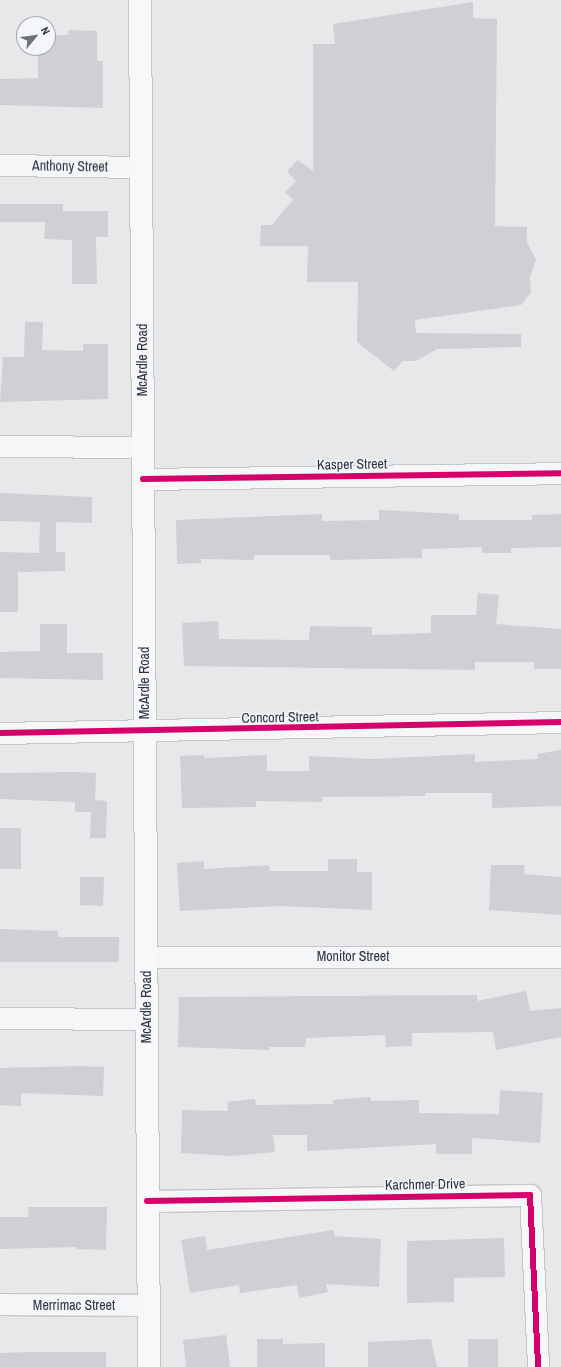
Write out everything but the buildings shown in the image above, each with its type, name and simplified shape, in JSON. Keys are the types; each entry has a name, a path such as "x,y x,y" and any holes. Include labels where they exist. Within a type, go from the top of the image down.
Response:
{"main road":[{"name":"McArdle Road","path":"140,0 148,1367"}],"street":[{"name":"Anthony Street","path":"0,165 141,167"},
{"path":"0,446 143,447"},
{"name":"Kasper Street","path":"143,479 561,473"},
{"name":"Concord Street","path":"0,733 145,732 561,722"},
{"name":"Monitor Street","path":"146,957 561,956"},
{"path":"0,1018 146,1019"},
{"name":"Karchmer Drive","path":"147,1201 530,1195 538,1367"},
{"name":"Merrimac Street","path":"0,1304 148,1305"}],"cycle path":[{"path":"143,479 561,473"},
{"path":"0,733 561,722"},
{"path":"147,1201 530,1195 538,1367"}]}
